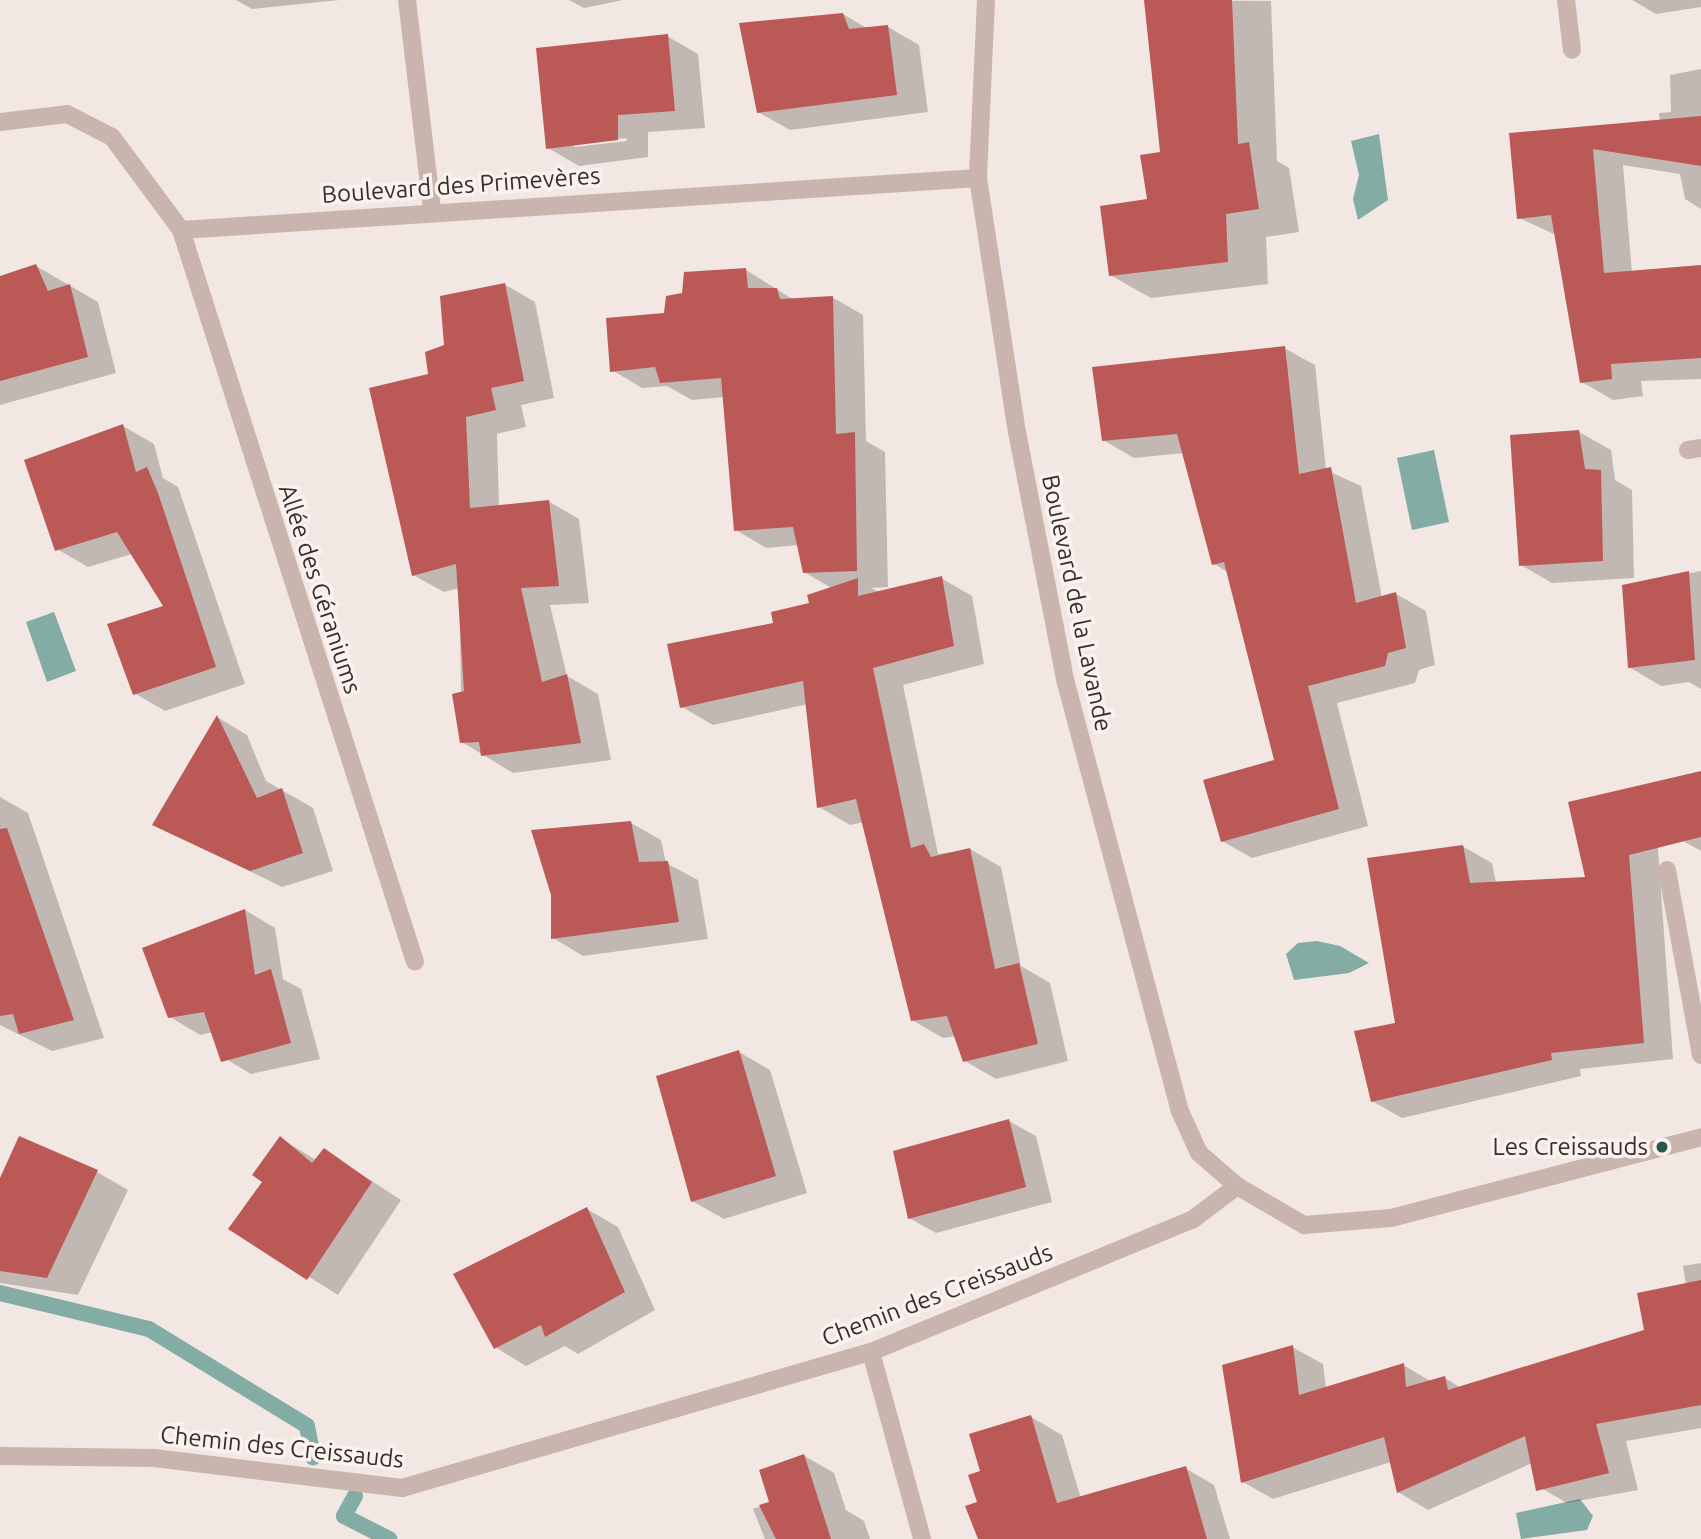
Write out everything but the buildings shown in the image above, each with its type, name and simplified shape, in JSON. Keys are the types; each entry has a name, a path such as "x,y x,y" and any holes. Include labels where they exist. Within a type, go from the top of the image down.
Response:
{"street":[{"path":"407,0 432,209"},
{"name":"Boulevard de la Lavande","path":"986,0 978,178 1017,432 1066,683 1179,1109 1199,1153 1237,1186"},
{"path":"1566,0 1572,50"},
{"path":"0,122 67,114 112,137 181,230"},
{"name":"Boulevard des Primevères","path":"181,230 432,209 978,178"},
{"name":"Allée des Géraniums","path":"181,230 415,962"},
{"path":"1667,870 1701,1055"},
{"path":"1237,1186 1304,1225 1391,1218 1701,1137"},
{"name":"Chemin des Creissauds","path":"0,1456 153,1458 402,1488 871,1352 1192,1220 1237,1186"},
{"path":"871,1352 922,1539"}],"water":[{"path":"1379,134 1388,200 1358,220 1353,199 1359,175 1351,141"},
{"path":"1434,450 1449,522 1412,530 1397,458"},
{"path":"54,612 76,671 47,682 26,622"},
{"path":"1317,941 1340,946 1369,963 1349,973 1294,980 1286,954 1298,943"},
{"path":"1580,1499 1593,1516 1587,1530 1521,1539 1516,1513"}],"waterway":[{"path":"0,1293 149,1329 307,1426 313,1457"},
{"path":"355,1496 344,1516 389,1539"}],"place":[{"name":"Les Creissauds","path":"1662,1147"}]}
